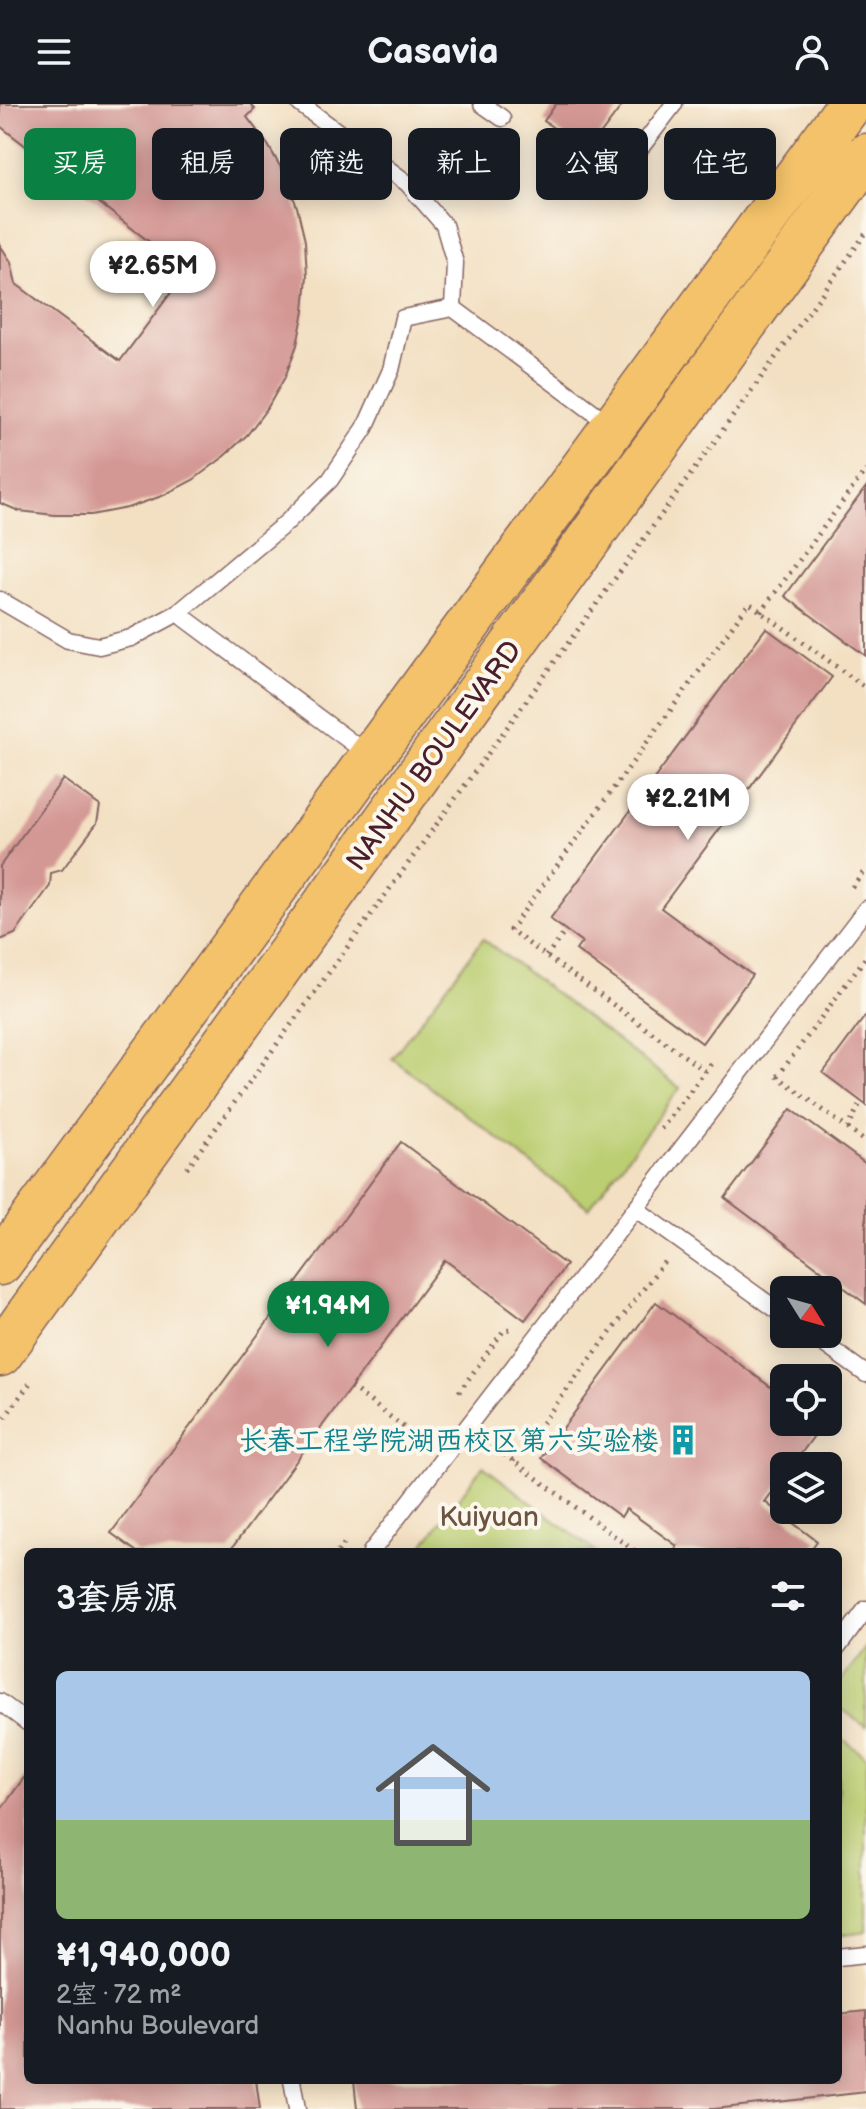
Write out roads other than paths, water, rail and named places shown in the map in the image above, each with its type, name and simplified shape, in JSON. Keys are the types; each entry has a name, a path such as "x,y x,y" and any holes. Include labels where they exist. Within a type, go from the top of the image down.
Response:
{"main road":[{"name":"NANHU BOULEVARD","path":"0,1263 850,104"},
{"name":"NANHU BOULEVARD","path":"19,1364 866,156"}],"lane":[{"path":"300,104 407,183 444,225 455,263 453,308"},
{"path":"482,104 502,118"},
{"path":"648,138 674,104"},
{"path":"0,600 68,640 99,646 131,638 178,613 287,522 330,480 365,428 391,370 403,318 453,308 613,427"},
{"path":"178,613 371,757"},
{"path":"374,1548 866,909"},
{"path":"636,1209 770,1305"},
{"path":"830,1348 866,1374"},
{"path":"842,1642 866,1609"},
{"path":"0,1702 24,1720"},
{"path":"842,1957 866,1954"},
{"path":"293,2084 297,2109"}],"place":[{"name":"长春工程学院湖西校区第六实验楼","path":"683,1440"}],"park label":[{"name":"Kuiyuan","path":"489,1516"}]}
